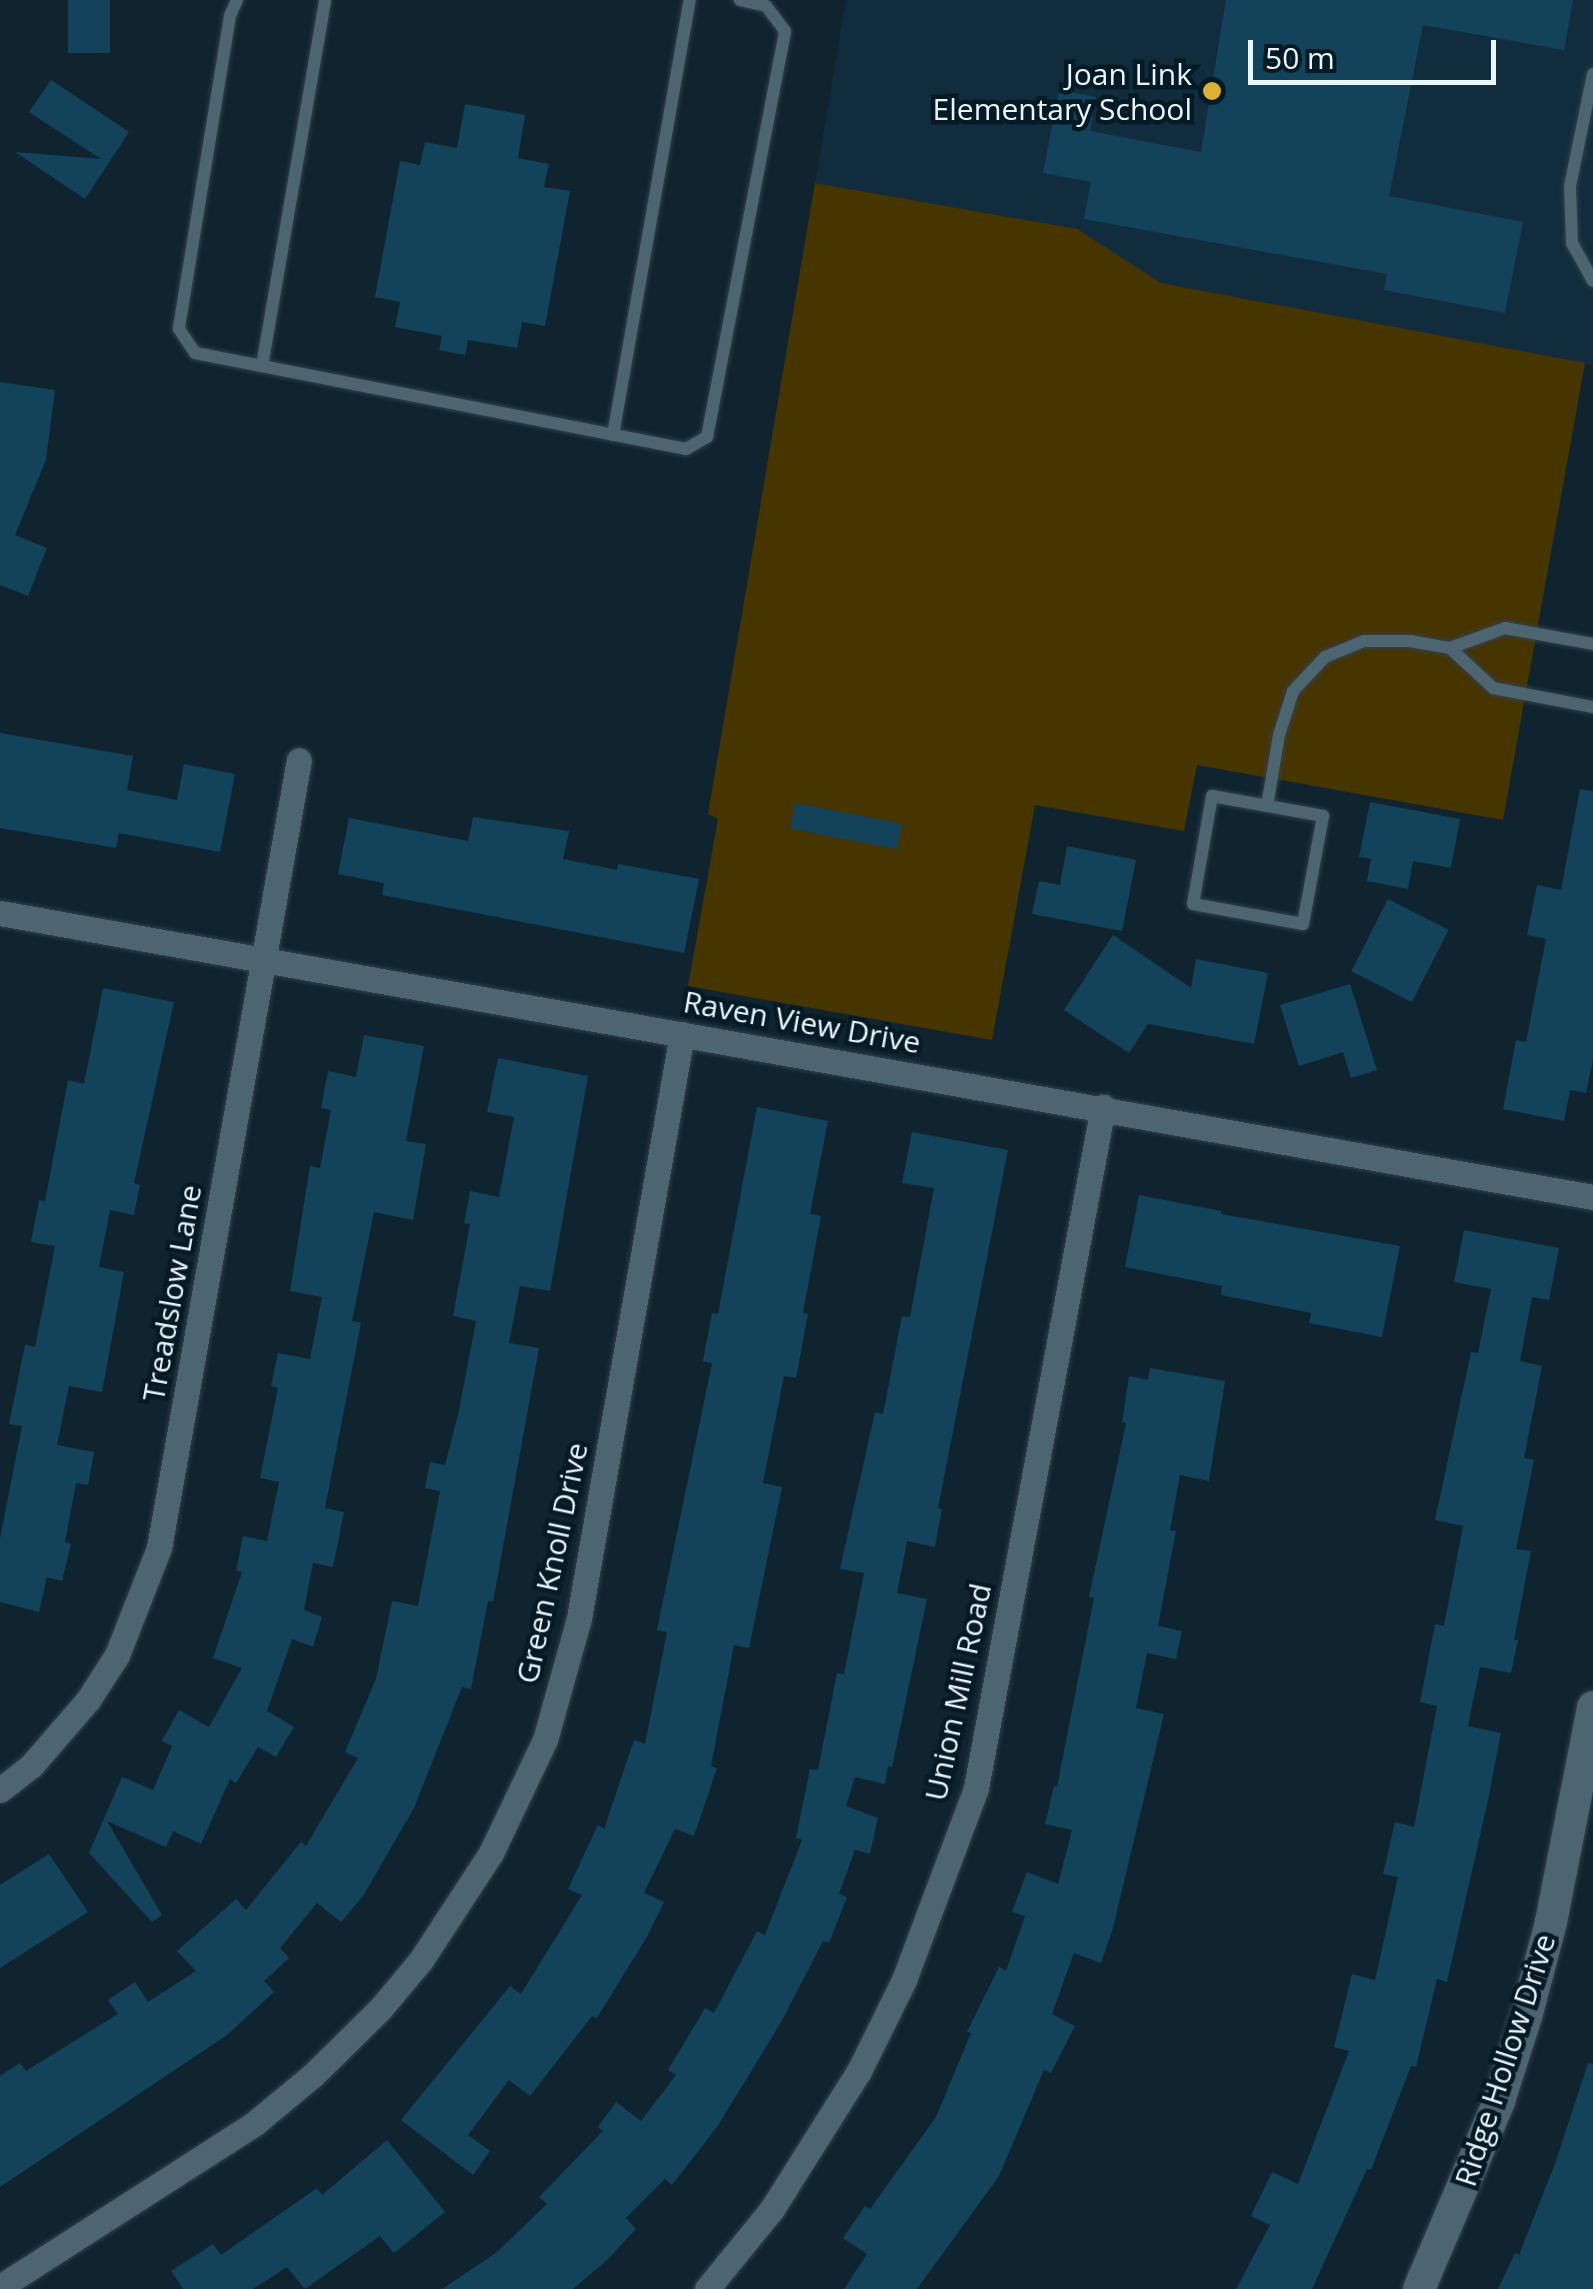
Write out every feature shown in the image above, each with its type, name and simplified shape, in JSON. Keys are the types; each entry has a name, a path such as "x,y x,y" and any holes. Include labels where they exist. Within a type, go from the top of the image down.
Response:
{"street":[{"name":"Treadslow Lane","path":"0,1790 61,1735 98,1685 139,1607 159,1548 299,760"},
{"name":"Raven View Drive","path":"0,913 1593,1197"},
{"name":"Green Knoll Drive","path":"0,2286 255,2123 313,2075 380,2010 421,1960 498,1840 545,1740 580,1618 682,1034"},
{"name":"Union Mill Road","path":"708,2289 772,2209 859,2071 904,1980 976,1788 1103,1107"},
{"name":"Ridge Hollow Drive","path":"1419,2289 1492,2118 1528,2013 1551,1922 1593,1707"}],"lane":[{"path":"237,0 230,16 179,328 195,353 686,449 707,437 785,32 766,6 740,0"},
{"path":"262,366 326,0"},
{"path":"613,435 690,0"},
{"path":"1593,74 1570,186 1572,243 1593,281"},
{"path":"1267,806 1278,735 1293,691 1325,657 1364,641 1410,641 1450,648 1504,628 1593,644"},
{"path":"1450,648 1493,688 1593,707"},
{"path":"1212,796 1267,806 1322,816 1303,924 1192,904 1212,796"}],"shaded area":[{"name":"Joan Link Elementary School","path":"846,0 1593,0 1593,365 1161,283 1076,229 815,183"},
{"path":"815,183 1077,229 1161,283 1585,363 1503,820 1197,765 1184,831 1035,805 992,1040 688,986 718,819 708,814"}],"building":[{"path":"68,0 110,0 110,53 68,53"},
{"path":"1226,0 1573,0 1564,50 1423,25 1389,196 1523,222 1505,313 1384,290 1387,274 1084,219 1091,182 1043,173 1059,90 1096,97 1090,131 1201,152"},
{"path":"51,80 129,132 85,199 15,152 101,159 29,112"},
{"path":"465,104 525,115 518,158 549,164 544,187 570,191 545,326 522,322 517,348 468,340 465,355 439,350 442,336 395,327 400,302 375,297 400,161 420,165 425,142 457,148"},
{"path":"0,382 55,390 46,460 15,535 47,548 28,596 0,585"},
{"path":"0,733 133,756 127,790 177,800 184,764 235,774 220,852 119,833 116,848 0,828"},
{"path":"1580,789 1593,791 1593,1060 1586,1093 1570,1090 1564,1121 1503,1109 1516,1040 1526,1042 1546,939 1527,935 1537,885 1561,890"},
{"path":"1370,802 1460,819 1451,868 1413,861 1408,889 1367,881 1371,859 1359,857"},
{"path":"795,803 902,824 897,849 790,829"},
{"path":"473,817 569,831 563,859 617,870 618,864 699,879 684,953 382,895 384,883 338,874 349,818 468,841"},
{"path":"1067,846 1136,860 1122,931 1032,914 1039,881 1060,885"},
{"path":"1388,899 1449,930 1412,1002 1351,971"},
{"path":"1113,935 1191,988 1196,959 1268,973 1254,1044 1148,1024 1129,1053 1064,1010"},
{"path":"1350,984 1377,1070 1351,1078 1343,1052 1299,1066 1280,1005"},
{"path":"103,988 174,1002 134,1183 140,1185 134,1215 110,1210 99,1267 124,1272 102,1392 69,1386 57,1445 94,1452 88,1485 76,1483 65,1542 71,1544 62,1581 47,1577 39,1612 0,1602 0,1538 22,1426 9,1424 25,1345 35,1347 55,1246 31,1242 39,1200 45,1201 68,1080 84,1084"},
{"path":"364,1035 424,1046 406,1141 426,1144 413,1220 374,1212 352,1321 361,1323 325,1508 344,1512 333,1567 313,1563 304,1610 322,1617 313,1647 292,1639 267,1711 294,1727 276,1757 258,1747 236,1783 230,1779 201,1844 173,1831 166,1847 107,1821 162,1915 152,1922 89,1853 122,1777 153,1790 172,1746 162,1741 179,1710 209,1727 242,1668 213,1658 242,1572 236,1571 243,1536 267,1541 279,1482 260,1478 278,1388 271,1386 278,1353 310,1359 322,1297 290,1291 310,1166 320,1168 331,1110 321,1108 328,1071 356,1077"},
{"path":"498,1058 588,1076 550,1291 520,1286 509,1343 539,1348 493,1602 488,1601 471,1689 462,1687 414,1808 363,1896 341,1922 317,1903 280,1948 289,1958 264,1981 274,1992 227,2035 0,2187 0,2076 20,2063 26,2071 118,2014 108,2000 135,1982 148,2002 196,1971 177,1951 236,1899 246,1910 301,1842 306,1846 358,1758 345,1752 376,1679 392,1601 418,1606 440,1491 425,1488 430,1462 445,1465 458,1415 476,1321 453,1316 470,1224 464,1223 470,1191 499,1197 514,1117 487,1112"},
{"path":"757,1107 828,1121 810,1214 821,1216 803,1313 808,1314 796,1378 784,1376 763,1483 782,1487 749,1648 734,1645 711,1766 717,1768 694,1836 675,1829 644,1893 664,1902 648,1935 597,2018 592,2016 530,2096 509,2080 468,2135 490,2151 473,2175 401,2120 510,1986 521,1994 582,1895 568,1889 598,1825 604,1829 634,1740 645,1744 667,1632 657,1630 712,1363 703,1361 712,1313 718,1314"},
{"path":"912,1132 1008,1150 938,1508 942,1509 935,1547 907,1541 897,1593 927,1599 892,1767 888,1766 885,1784 855,1777 846,1806 878,1818 870,1854 855,1850 839,1894 847,1897 829,1943 823,1941 780,2024 717,2127 672,2185 665,2179 626,2218 636,2229 606,2261 573,2289 442,2289 497,2252 547,2204 539,2197 603,2131 598,2127 616,2102 641,2121 676,2075 668,2070 705,2008 714,2013 757,1931 765,1935 802,1840 796,1838 810,1769 818,1770 837,1673 844,1674 864,1573 840,1569 875,1412 883,1414 902,1316 910,1317 934,1188 902,1183"},
{"path":"1139,1195 1400,1246 1382,1337 1309,1323 1311,1313 1221,1295 1222,1286 1125,1267"},
{"path":"1464,1230 1559,1248 1549,1300 1532,1297 1520,1361 1542,1366 1524,1458 1534,1460 1516,1549 1531,1551 1514,1640 1518,1640 1511,1673 1480,1667 1468,1726 1501,1733 1488,1800 1447,1982 1437,1979 1416,2067 1411,2066 1371,2170 1367,2169 1312,2289 1236,2289 1270,2225 1251,2216 1272,2172 1298,2184 1349,2051 1334,2047 1352,1974 1375,1980 1398,1877 1383,1874 1395,1822 1414,1827 1437,1706 1420,1702 1435,1624 1444,1626 1463,1526 1435,1520 1471,1352 1478,1353 1491,1289 1454,1282"},
{"path":"1150,1368 1225,1381 1209,1481 1180,1475 1170,1530 1176,1531 1158,1626 1182,1631 1176,1659 1147,1653 1136,1708 1164,1714 1113,1928 1101,1963 1074,1953 1052,2014 1075,2026 1051,2073 1044,2070 999,2176 917,2289 844,2289 867,2254 843,2238 865,2206 870,2209 936,2117 971,2033 967,2032 999,1967 1006,1971 1025,1916 1012,1912 1027,1872 1058,1884 1072,1830 1045,1824 1054,1786 1057,1787 1094,1598 1089,1597 1126,1423 1122,1422 1129,1376 1148,1380"},
{"path":"49,1854 88,1912 0,1968 0,1885"},
{"path":"1588,2063 1593,2064 1593,2289 1498,2289 1515,2253 1519,2255 1556,2161"},
{"path":"387,2140 445,2212 394,2253 380,2236 305,2289 287,2267 253,2289 183,2289 171,2271 213,2244 221,2255 317,2188 322,2195"}],"place":[{"name":"Joan Link Elementary School","path":"1212,91"}]}
